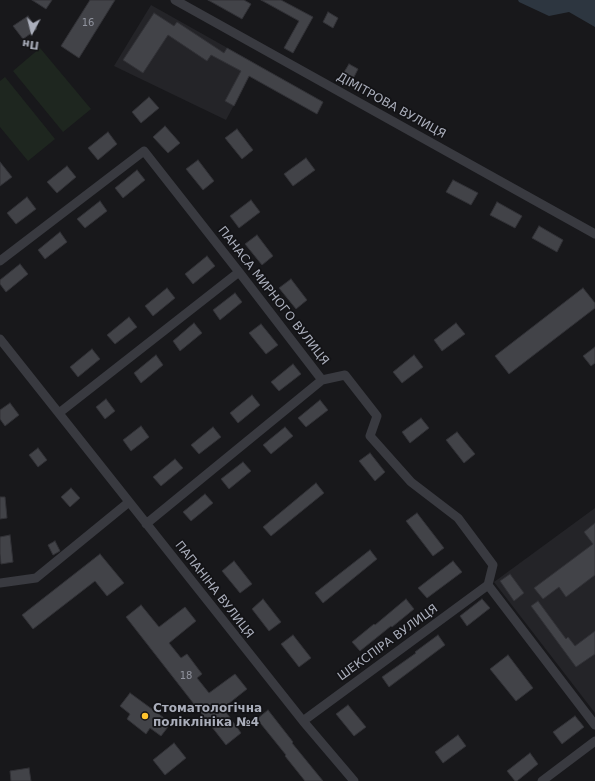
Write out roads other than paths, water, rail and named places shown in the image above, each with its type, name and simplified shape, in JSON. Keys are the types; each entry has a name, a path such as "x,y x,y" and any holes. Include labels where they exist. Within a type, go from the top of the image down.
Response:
{"street":[{"name":"ДІМІТРОВА ВУЛИЦЯ","path":"175,0 595,234"},
{"name":"ПАНАСА МИРНОГО ВУЛИЦЯ","path":"0,261 144,151 240,272 322,380 345,375 376,416 370,436 412,482 458,518 493,565 488,584"},
{"path":"59,413 240,272"},
{"name":"ПАПАНІНА ВУЛИЦЯ","path":"0,338 303,721 354,781"},
{"path":"146,524 322,380"},
{"path":"0,583 36,578 129,502"},
{"path":"488,584 595,725"},
{"name":"ШЕКСПІРА ВУЛИЦЯ","path":"303,721 488,584"},
{"path":"542,781 595,741"}],"place":[{"name":"Стоматологічна поліклініка №4","path":"145,716"}]}
